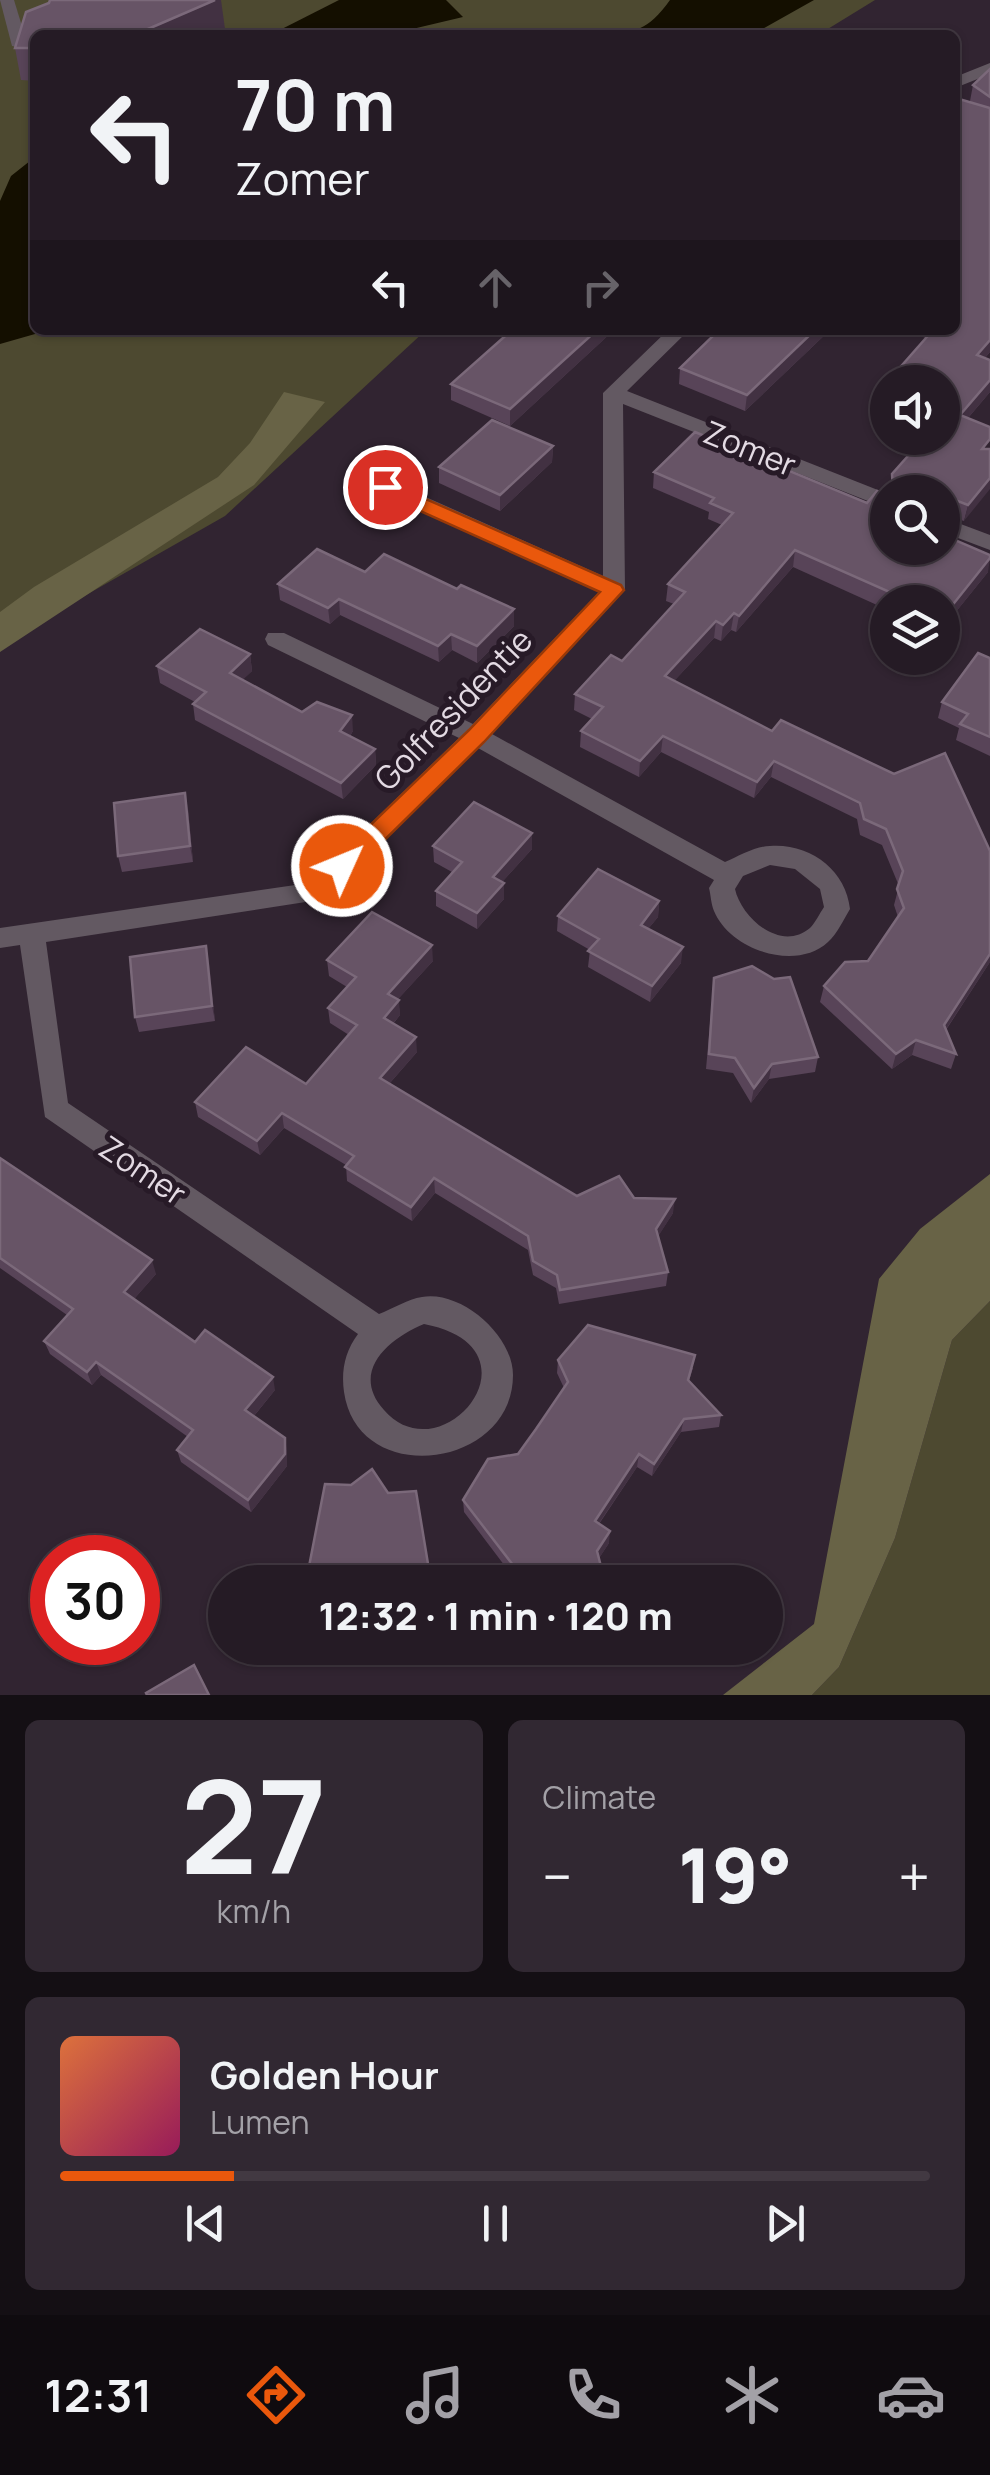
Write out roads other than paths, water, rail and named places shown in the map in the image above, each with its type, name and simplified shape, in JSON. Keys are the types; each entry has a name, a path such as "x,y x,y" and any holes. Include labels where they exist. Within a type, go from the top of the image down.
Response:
{"street":[{"path":"6,0 20,46"},
{"path":"960,81 990,68"},
{"path":"385,487 614,590 613,393 674,335"},
{"name":"Zomer","path":"613,393 870,495"},
{"path":"960,531 990,543"},
{"name":"Golfresidentie","path":"0,938 316,892 476,736 614,590"},
{"path":"276,639 476,736 728,875"},
{"path":"768,855 806,862 832,884 837,900 831,923 805,942 785,945 746,935 731,922 722,906 721,890 728,875 749,859 768,855"},
{"name":"Zomer","path":"32,934 55,1109 377,1330"},
{"path":"424,1310 446,1312 468,1322 488,1342 497,1364 496,1390 486,1412 468,1430 439,1442 413,1443 384,1431 366,1414 357,1392 356,1370 363,1348 377,1330 402,1315 424,1310"}]}
